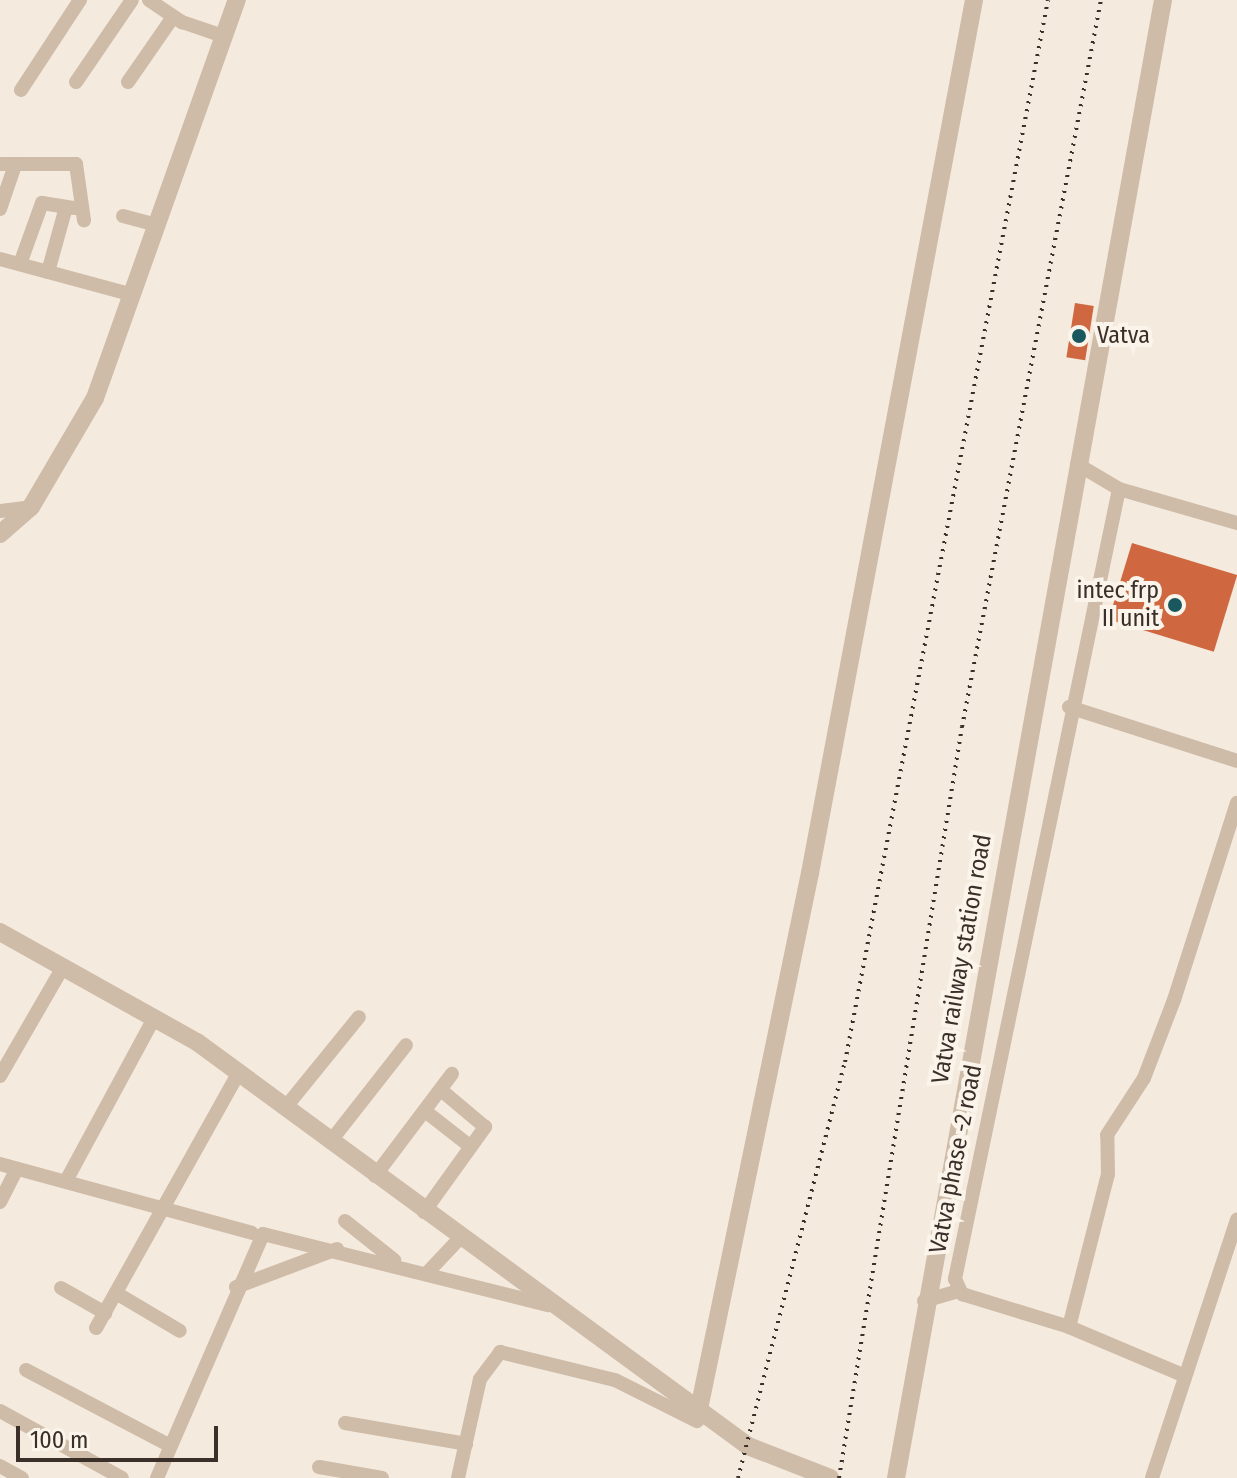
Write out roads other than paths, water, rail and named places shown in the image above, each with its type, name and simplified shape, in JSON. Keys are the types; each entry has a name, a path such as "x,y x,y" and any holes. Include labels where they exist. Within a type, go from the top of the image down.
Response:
{"street":[{"path":"21,90 80,0"},
{"path":"76,82 132,0"},
{"path":"149,0 173,17 223,36"},
{"path":"0,534 31,507 95,398 237,0"},
{"path":"698,1415 810,873 974,0"},
{"name":"Vatva railway station road","path":"896,1478 924,1301 1163,0"},
{"path":"128,82 173,17"},
{"path":"0,209 7,164 76,164 84,214 42,203 20,264"},
{"path":"48,272 66,207"},
{"path":"123,216 157,225"},
{"path":"0,259 133,295"},
{"path":"1078,457 1119,489 1237,523"},
{"name":"Vatva phase -2 road","path":"1119,489 1069,707 956,1271 959,1291 1069,1327 1185,1376"},
{"path":"0,511 31,507"},
{"path":"1069,707 1237,761"},
{"path":"1069,1327 1108,1174 1107,1135 1154,1052 1237,803"},
{"path":"0,932 154,1018 238,1074 698,1415 748,1446 830,1478"},
{"path":"0,1076 63,967"},
{"path":"285,1108 359,1017"},
{"path":"66,1181 154,1018"},
{"path":"330,1142 406,1045"},
{"path":"96,1328 238,1074"},
{"path":"375,1176 452,1074"},
{"path":"424,1212 484,1124 441,1090"},
{"path":"425,1111 471,1147"},
{"path":"0,1164 165,1206 252,1233"},
{"path":"0,1202 17,1169"},
{"path":"1152,1478 1237,1220"},
{"path":"345,1221 400,1264"},
{"path":"157,1478 236,1287 263,1234 338,1248 548,1305"},
{"path":"428,1272 460,1238"},
{"path":"236,1287 338,1248"},
{"path":"61,1288 105,1313"},
{"path":"924,1301 959,1291"},
{"path":"116,1293 180,1331"},
{"path":"458,1478 480,1379 500,1352 615,1380 698,1415"},
{"path":"26,1370 169,1445"},
{"path":"0,1411 122,1478"},
{"path":"345,1423 466,1444"},
{"path":"0,1466 22,1478"},
{"path":"319,1467 382,1478"}],"railway":[{"path":"738,1478 845,1062 1048,0"},
{"path":"839,1478 962,727 1101,0"}],"place":[{"name":"Vatva","path":"1079,336"},
{"name":"intec frp II unit","path":"1175,605"}]}
